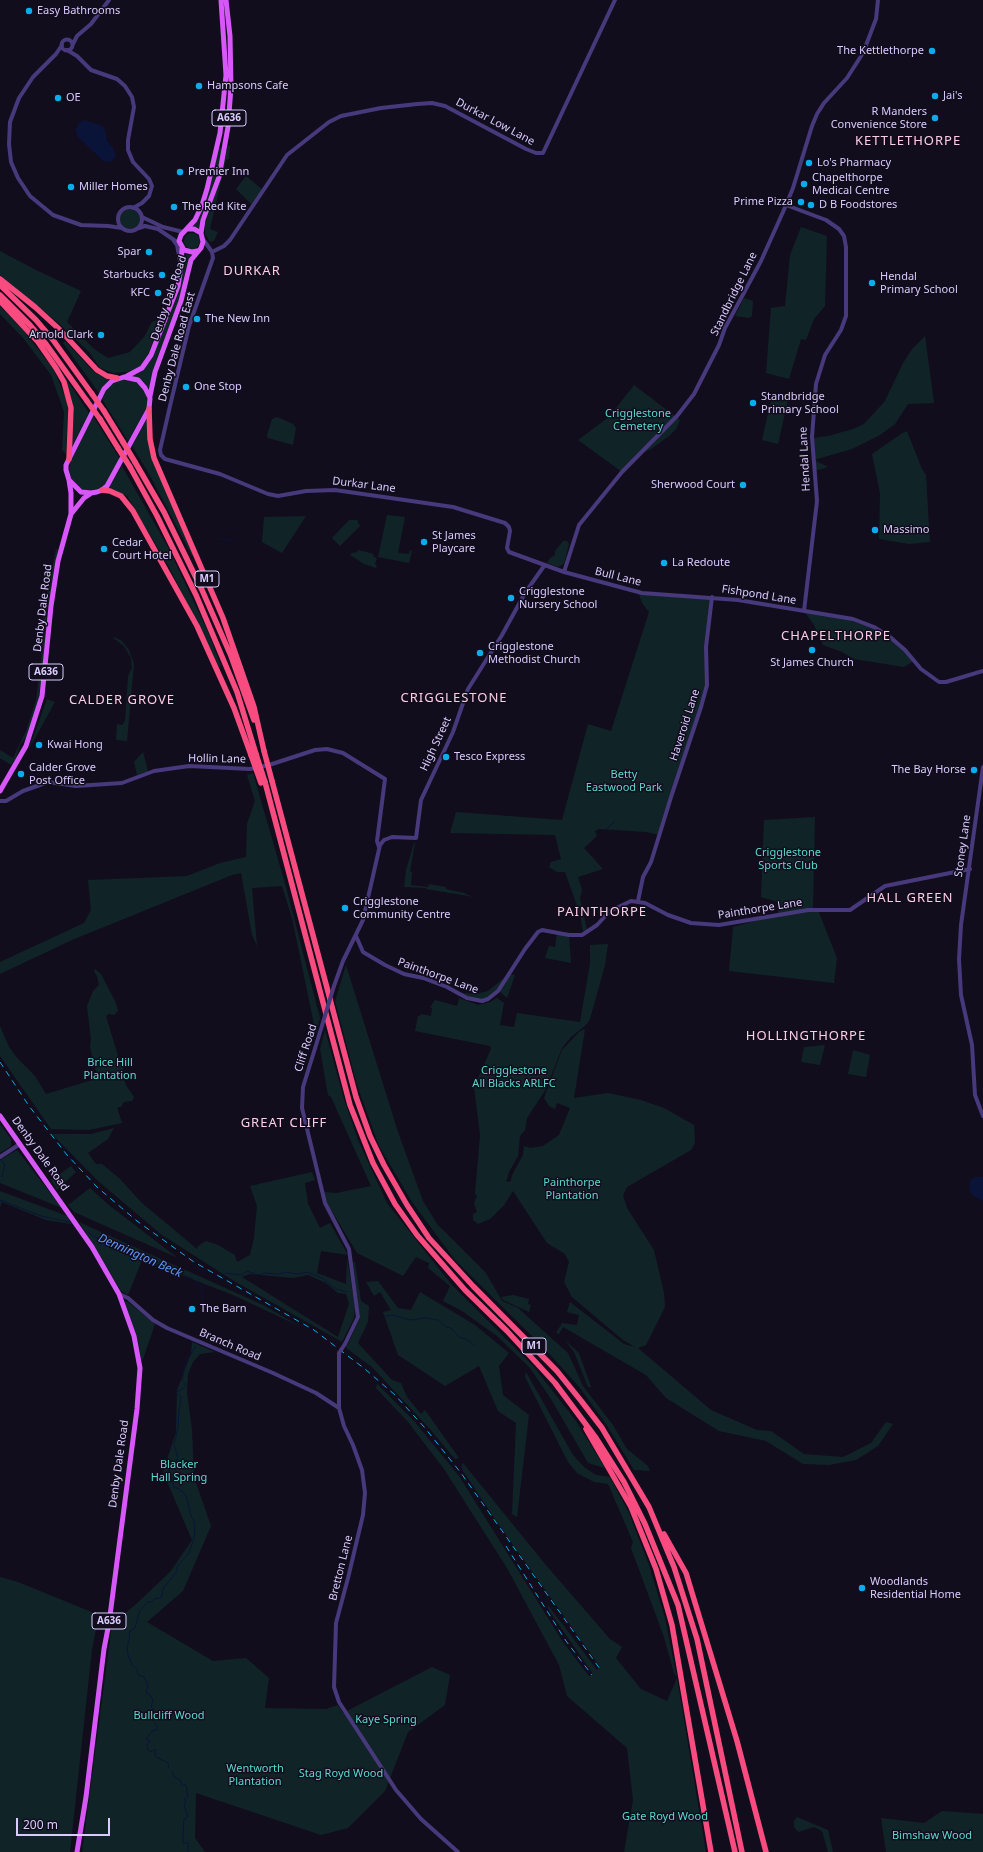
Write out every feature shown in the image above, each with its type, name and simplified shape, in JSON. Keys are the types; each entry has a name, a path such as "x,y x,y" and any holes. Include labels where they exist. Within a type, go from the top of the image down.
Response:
{"highway":[{"path":"0,279 35,307 59,329 96,370 107,376 117,378"},
{"name":"M1","path":"0,285 36,320 92,394 123,442 164,512 202,590 231,656 264,751"},
{"name":"M1","path":"0,295 30,325 46,344 100,419 130,467 157,516 196,595 237,692 254,755 268,794 350,1105 373,1162 394,1204 445,1269 530,1356 570,1402 596,1438 624,1482 645,1524 675,1598 699,1694 735,1852"},
{"path":"0,301 38,342 64,382 71,408 69,459"},
{"name":"M1","path":"148,409 150,439 154,458 223,618 254,707 264,751 356,1097 370,1136 384,1165 407,1205 429,1238 473,1286 557,1371 602,1428 649,1507 674,1567 697,1639 742,1852"},
{"name":"M1","path":"102,490 110,491 121,496 133,511 197,626 254,755"},
{"path":"570,1402 632,1507 656,1570 672,1625 711,1852"},
{"path":"649,1507 686,1574 732,1727 766,1852"}],"main road":[{"name":"Denby Dale Road","path":"124,377 142,368 152,355 178,286 181,267 180,238 195,220 207,189 220,133 226,75 226,50 221,0"},
{"name":"A636","path":"200,233 203,220 219,177 228,127 231,87 230,36 226,0"},
{"path":"185,231 194,229 200,233 203,239"},
{"name":"Denby Dale Road","path":"102,490 112,480 148,409 159,358 181,301 191,260 199,249 203,239"},
{"name":"Denby Dale Road","path":"181,246 188,252 199,249"},
{"path":"69,459 104,389 109,383 117,378 124,377 138,380 146,388 150,398"},
{"name":"Denby Dale Road","path":"0,792 22,755 40,707 45,681 51,606 58,560 71,514 71,493 66,470 69,459"},
{"path":"69,480 71,484 81,492 91,493 102,490"},
{"name":"Denby Dale Road","path":"71,514 84,498 91,493"},
{"name":"Denby Dale Road","path":"0,1116 92,1247 119,1294 134,1336 140,1376 86,1797 77,1852"}],"street":[{"path":"109,0 91,24 77,36 63,42 56,54 40,69 26,86 13,111 9,132 11,162 25,190 34,201 47,211 74,223 95,227 108,226 130,231 146,226 152,227 181,246"},
{"name":"Durkar Low Lane","path":"211,251 224,246 230,240 287,155 329,122 342,116 405,105 432,104 445,106 526,150 536,154 542,153 615,0"},
{"name":"Standbridge Lane","path":"564,572 579,525 622,472 677,416 694,394 719,345 725,328 758,266 786,205 814,120 824,103 847,78 863,53 876,19 878,0"},
{"path":"56,54 73,45 77,36"},
{"path":"67,40 70,40 77,56"},
{"path":"62,45 66,50 77,56 92,70 117,79 125,86 132,97 134,107 128,140 128,150 133,162 149,179 152,186 149,196 142,203 133,208 123,210 118,218 108,226"},
{"path":"139,212 142,203"},
{"name":"Hendal Lane","path":"786,205 826,220 839,229 844,236 846,247 846,316 841,330 825,355 816,384 812,431 817,501 804,611"},
{"path":"133,208 139,212 142,217 142,223 139,228"},
{"path":"142,217 163,227 185,231"},
{"path":"118,218 119,224 122,228"},
{"path":"203,239 211,251"},
{"path":"173,240 177,245 181,267"},
{"path":"199,249 211,251"},
{"name":"Denby Dale Road East","path":"160,450 189,326 213,258 211,251"},
{"name":"Durkar Lane","path":"160,450 161,455 165,459 220,474 268,494 278,496 321,489 341,490 436,504 479,514 502,522 509,527 510,531 507,548 509,552 544,566"},
{"name":"Bull Lane","path":"544,566 642,593 712,597"},
{"name":"High Street","path":"379,847 386,838 416,838 420,800 453,732 468,689 504,632 525,593 544,566"},
{"name":"Fishpond Lane","path":"712,597 846,618 867,624 885,634 901,646 920,669 939,682 946,682 983,671"},
{"name":"Haveroid Lane","path":"638,901 644,877 652,862 672,794 701,707 706,685 706,647 712,597"},
{"name":"Hollin Lane","path":"0,801 6,801 23,791 48,782 76,786 122,783 154,771 189,766 250,769 269,765 307,752 328,749 343,753 385,778 377,841 379,847"},
{"name":"Stoney Lane","path":"983,767 970,869 961,924 959,950 961,995 972,1045 975,1095 983,1116"},
{"name":"Cliff Road","path":"350,1255 348,1244 325,1203 302,1108 303,1088 334,986 343,961 356,936 364,916 379,847"},
{"name":"Painthorpe Lane","path":"356,936 363,952 385,965 404,974 423,978 448,987 467,998 482,1001 498,991 525,949 538,932 542,930 569,935 582,935 620,905 631,901 638,901 678,919 707,926 719,926 808,910 850,910 885,886 970,869"},
{"path":"0,1156 20,1144"},
{"name":"Bretton Lane","path":"350,1255 358,1317 339,1353 339,1408 344,1426 353,1444 362,1470 365,1493 362,1522 336,1623 334,1687 339,1702 396,1790 421,1819 458,1852"},
{"name":"Branch Road","path":"119,1294 128,1298 153,1320 167,1328 273,1373 316,1394 339,1408"}],"green space":[{"path":"228,146 230,146 229,159 226,160 210,229 218,232 214,241 210,242 205,234 205,225 219,181 225,151 227,151"},
{"path":"219,147 222,150 219,166 213,190 200,220 199,229 193,226 199,217"},
{"path":"246,176 263,190 253,206 236,189"},
{"path":"130,209 137,212 140,219 137,226 130,229 123,226 120,219 123,212"},
{"path":"801,227 827,236 825,306 814,319 806,340 801,339 789,379 766,373 771,308 785,306 790,255"},
{"path":"192,233 198,235 200,241 198,247 192,249 186,247 184,241 186,235"},
{"path":"0,251 81,291 67,322 94,349 108,358 130,352 144,337 152,322 157,320 161,321 148,354 139,368 127,372 113,373 100,368 89,352 57,322 0,275"},
{"path":"186,254 191,255 186,268 179,301 157,358 149,389 143,381 131,376 138,374 143,370 153,355 181,281"},
{"path":"744,298 753,301 752,316 749,318 735,316"},
{"path":"0,306 24,331 54,370 67,401 68,412 66,454 62,450 64,412 51,375 24,339 0,314"},
{"path":"925,336 934,403 908,404 895,424 880,435 852,449 814,460 828,467 814,471 812,438 828,436 853,429 864,424 885,401 903,363 913,348"},
{"path":"65,341 94,372 109,380 99,393 63,343"},
{"path":"61,371 89,413 72,446 74,413 72,400"},
{"path":"121,380 136,382 141,386 147,398 148,406 128,441 102,399 109,386"},
{"name":"Crigglestone Cemetery","path":"634,385 680,420 676,429 669,436 651,449 638,455 622,472 578,440 609,417"},
{"path":"772,396 788,400 778,444 762,440"},
{"path":"93,416 120,459 106,485 92,491 83,490 79,487 71,479 69,472 70,463"},
{"path":"147,417 150,451 194,555 192,556 148,472 132,446"},
{"path":"277,417 293,424 296,428 293,445 268,438 267,435 272,419"},
{"path":"907,431 922,469 926,475 930,542 909,544 879,539 880,493 872,454"},
{"path":"122,466 169,549 208,632 221,666 219,667 169,567 127,496 109,487"},
{"path":"387,515 405,517 398,553 409,554 410,550 412,551 409,563 378,557"},
{"path":"306,516 282,553 262,542 264,517"},
{"path":"349,520 357,520 360,526 340,546 332,538"},
{"path":"563,541 567,541 569,544 564,564 558,567 547,563 550,558 555,555 555,551"},
{"path":"56,549 58,550 47,611 44,662 38,702 29,733 20,745 16,758 11,765 0,758 0,750 13,758 26,731 36,700 41,661 44,610"},
{"path":"358,550 373,554 374,557 377,558 375,564 377,566 376,568 364,564 350,555"},
{"name":"Betty Eastwood Park","path":"638,592 712,597 708,626 707,685 660,835 646,832 599,829 595,831 597,836 584,848 603,869 578,877 582,890 580,898 587,930 583,931 580,914 565,872 557,872 549,867 551,862 561,859 555,835 450,833 456,812 562,820 588,724 611,731 649,612 642,603"},
{"path":"804,611 860,621 890,637 914,661 904,667 854,659 842,652 823,645 814,625"},
{"path":"114,637 122,641 129,650 134,664 127,741 116,740 117,724 122,725 125,721 128,677 131,669 132,671 131,658 124,646 113,638"},
{"path":"47,699 55,702 29,749"},
{"path":"143,752 148,771 137,775 134,762"},
{"path":"253,773 286,887 320,1018 316,1034 292,918 282,886 252,888 257,946 252,935 241,873 232,875 72,940 0,974 0,962 84,923 91,910 88,880 187,876 220,863 246,857 247,824 255,801 247,775"},
{"name":"Crigglestone Sports Club","path":"815,817 813,910 818,910 837,958 834,983 729,971 733,927 778,915 778,902 761,897 764,820"},
{"path":"414,843 410,871 412,872 411,885 428,887 429,884 446,887 446,889 465,893 474,897 426,888 404,887 406,870"},
{"path":"557,933 569,935 571,963 545,958 549,946 555,947"},
{"name":"Painthorpe Plantation","path":"608,944 605,965 590,1019 586,1025 571,1037 562,1048 546,1089 527,1118 525,1130 520,1136 518,1156 509,1172 506,1182 511,1181 512,1175 523,1155 524,1146 530,1148 543,1146 559,1135 570,1108 557,1103 555,1109 549,1106 544,1098 562,1050 579,1032 585,1029 574,1098 608,1093 641,1100 664,1108 694,1125 695,1143 691,1150 627,1187 623,1195 627,1208 654,1250 664,1293 665,1307 646,1345 638,1348 711,1410 757,1430 771,1431 804,1454 843,1457 871,1443 886,1422 893,1424 878,1446 856,1460 829,1465 803,1464 766,1441 719,1431 666,1398 646,1375 563,1327 559,1334 556,1333 562,1323 577,1325 579,1315 567,1312 570,1302 624,1344 635,1347 623,1340 572,1297 564,1282 569,1262 565,1254 547,1243 513,1191 504,1205 490,1219 478,1224 473,1220 473,1214 477,1212 474,1203 477,1196 475,1194 480,1135 474,1087 491,1049 490,1046 415,1031 418,1016 421,1014 431,1016 432,1008 430,1007 435,1000 457,1006 459,998 478,1005 490,1002 497,998 504,1003 500,1025 514,1027 517,1013 580,1022 590,963 590,945"},
{"path":"346,965 398,1132 423,1201 437,1224 486,1273 502,1301 518,1308 568,1353 583,1386 613,1425 627,1449 648,1466 650,1471 634,1470 606,1424 580,1388 546,1350 455,1260 412,1202 379,1146 357,1085 335,1001"},
{"name":"Brice Hill Plantation","path":"95,969 101,974 116,1003 118,1011 114,1015 109,1014 106,1016 118,1056 124,1067 122,1074 126,1085 134,1097 132,1101 124,1102 121,1107 117,1107 122,1123 89,1130 51,1129 0,1056 0,1026 9,1047 18,1059 35,1076 46,1094 99,1078 90,1047 91,1039 87,1006 93,991 99,985 97,976 94,972"},
{"path":"509,974 515,975 507,998 499,991 492,996 478,1001 461,993 476,994 488,991"},
{"path":"325,1030 344,1099 358,1140 387,1203 451,1284 534,1367 576,1421 605,1468 588,1463 551,1399 530,1368 497,1336 462,1311 443,1301 450,1286 428,1268 429,1263 416,1257 403,1276 357,1253 327,1203 323,1192 336,1193 371,1186 331,1097 328,1095 320,1049"},
{"path":"825,1045 820,1065 801,1062 804,1047"},
{"path":"853,1050 870,1055 866,1077 848,1074"},
{"path":"0,1124 11,1139 11,1146 0,1153"},
{"path":"114,1128 108,1139 88,1153 96,1164 102,1164 119,1178 142,1203 197,1249 198,1246 206,1241 218,1245 235,1255 237,1262 250,1255 254,1238 257,1206 250,1186 312,1172 315,1180 305,1183 308,1204 320,1228 330,1223 348,1255 321,1251 317,1273 346,1284 347,1258 355,1308 354,1318 342,1342 234,1281 162,1235 98,1181 52,1134 91,1134","holes":["250,1274 293,1278 308,1275 326,1283 338,1293 346,1294 349,1304 338,1337 242,1277"]},
{"path":"17,1150 62,1208 0,1183 0,1160"},
{"path":"71,1166 76,1172 57,1190 51,1180"},
{"path":"90,1188 110,1206 178,1258 74,1212 68,1205"},
{"path":"0,1191 67,1216 71,1224 46,1220 2,1202 0,1207"},
{"path":"79,1222 263,1305 299,1326 233,1295 142,1260 128,1295 121,1291"},
{"path":"353,1262 355,1262 361,1301 369,1306 368,1322 358,1343 392,1380 401,1383 407,1397 421,1414 425,1410 459,1458 455,1459 429,1428 372,1367 346,1348 360,1318"},
{"path":"378,1281 398,1308 411,1310 420,1292 475,1325 509,1353 499,1366 503,1395 529,1415 517,1517 512,1514 516,1423 498,1411 479,1366 445,1386 398,1355 383,1312 391,1310 380,1292 374,1296 366,1282"},
{"path":"513,1295 529,1299 528,1304 531,1305 529,1312 503,1300 501,1297"},
{"path":"123,1301 128,1302 155,1324 142,1362 138,1342"},
{"path":"565,1340 579,1353 591,1387 588,1387 574,1352"},
{"path":"192,1342 215,1352 200,1354 193,1362 188,1374 187,1392 192,1430 194,1477 211,1526 183,1591 147,1622 213,1661 246,1658 269,1678 265,1708 326,1709 338,1705 343,1713 432,1667 450,1675 445,1705 408,1732 385,1791 348,1828 321,1835 196,1793 195,1838 205,1852 82,1852 112,1624 135,1605 170,1572 192,1540 163,1472 176,1432 177,1390 191,1354"},
{"path":"526,1372 573,1455 584,1467 596,1475 610,1477 629,1513 649,1565 665,1618 677,1678 674,1673 664,1637 631,1548 633,1542 608,1484 594,1482 577,1473 568,1462 525,1377"},
{"name":"Gate Royd Wood","path":"377,1384 414,1421 459,1476 563,1642 589,1676 593,1674 548,1609 548,1605 597,1670 600,1667 499,1525 463,1471 461,1466 463,1463 545,1564 610,1639 622,1647 616,1658 641,1689 667,1701 677,1678 706,1852 624,1852 633,1800 627,1748 567,1696 559,1665 507,1568 444,1469 408,1422 376,1388"},
{"path":"0,1577 18,1582 99,1615 92,1649 70,1852 0,1852"},
{"name":"Bimshaw Wood","path":"942,1811 983,1814 983,1852 886,1852 881,1818 924,1823"},
{"path":"797,1817 828,1830 833,1852 828,1852 822,1831 814,1827 798,1832 794,1827 794,1821"}],"water":[{"path":"84,120 103,126 106,133 106,139 113,148 116,156 111,162 103,161 78,137 75,130 79,123"},
{"path":"975,1177 983,1177 983,1201 972,1195 969,1190 970,1181"}],"waterway":[{"path":"219,538 236,541"},
{"path":"605,831 614,822"},
{"path":"1,1161 5,1164 2,1177"},
{"name":"Dennington Beck","path":"0,1200 41,1216 69,1222"},
{"name":"Dennington Beck","path":"88,1232 113,1246 193,1279"},
{"name":"Dennington Beck","path":"225,1273 241,1275 247,1271 258,1275 265,1273 280,1274 285,1272 298,1274 307,1272 322,1278 336,1289 347,1292"},
{"path":"199,1279 195,1283 202,1287 203,1302"},
{"name":"Dennington Beck","path":"385,1316 393,1315 410,1320 426,1318 438,1320 446,1327 451,1328 459,1337 468,1340 474,1345"},
{"path":"155,1756 156,1749 151,1752 148,1750 147,1746 150,1741 146,1739 152,1731 157,1730 157,1726 154,1722 154,1710 151,1707 153,1700 150,1695 146,1693 148,1686 144,1677 139,1675 137,1672 138,1670 132,1665 127,1647 130,1631 135,1628 140,1610 148,1602 161,1598 164,1586 177,1571 177,1567 189,1553 195,1535 194,1521 191,1516 186,1495 178,1488 174,1488 169,1465 175,1463 178,1458 174,1445 178,1428 181,1397 176,1392 184,1388 186,1384 182,1380 186,1362 196,1346"},
{"path":"156,1757 168,1763 169,1768"},
{"path":"172,1772 174,1777 180,1780 182,1786 185,1784 186,1785 188,1797 184,1799 186,1803 184,1805 188,1817 184,1819 183,1843 188,1843 188,1852"}],"railway":[{"path":"0,1062 29,1106 67,1155 97,1187 137,1221 194,1262 314,1330 365,1369 395,1395 425,1428 461,1473 600,1669"},
{"path":"506,1546 566,1641 592,1675"}],"place":[{"name":"Easy Bathrooms","path":"29,11"},
{"name":"The Kettlethorpe","path":"932,51"},
{"name":"Hampsons Cafe","path":"199,86"},
{"name":"Jai's","path":"935,96"},
{"name":"OE","path":"58,98"},
{"name":"R Manders Convenience Store","path":"935,118"},
{"name":"Lo's Pharmacy","path":"809,163"},
{"name":"Premier Inn","path":"180,172"},
{"name":"Chapelthorpe Medical Centre","path":"804,184"},
{"name":"Miller Homes","path":"71,187"},
{"name":"Prime Pizza","path":"801,202"},
{"name":"D B Foodstores","path":"811,205"},
{"name":"The Red Kite","path":"174,207"},
{"name":"Spar","path":"149,252"},
{"name":"Starbucks","path":"162,275"},
{"name":"Hendal Primary School","path":"872,283"},
{"name":"KFC","path":"158,293"},
{"name":"The New Inn","path":"197,319"},
{"name":"Arnold Clark","path":"101,335"},
{"name":"One Stop","path":"186,387"},
{"name":"Standbridge Primary School","path":"753,403"},
{"name":"Sherwood Court","path":"743,485"},
{"name":"Massimo","path":"875,530"},
{"name":"St James Playcare","path":"424,542"},
{"name":"Cedar Court Hotel","path":"104,549"},
{"name":"La Redoute","path":"664,563"},
{"name":"Crigglestone Nursery School","path":"511,598"},
{"name":"St James Church","path":"812,650"},
{"name":"Crigglestone Methodist Church","path":"480,653"},
{"name":"Kwai Hong","path":"39,745"},
{"name":"Tesco Express","path":"446,757"},
{"name":"The Bay Horse","path":"974,770"},
{"name":"Calder Grove Post Office","path":"21,774"},
{"name":"Crigglestone Community Centre","path":"345,908"},
{"name":"The Barn","path":"192,1309"},
{"name":"Woodlands Residential Home","path":"862,1588"}],"district":[{"name":"KETTLETHORPE","path":"908,141"},
{"name":"DURKAR","path":"252,271"},
{"name":"CHAPELTHORPE","path":"836,636"},
{"name":"CRIGGLESTONE","path":"454,698"},
{"name":"CALDER GROVE","path":"122,700"},
{"name":"HALL GREEN","path":"910,898"},
{"name":"PAINTHORPE","path":"602,912"},
{"name":"HOLLINGTHORPE","path":"806,1036"},
{"name":"GREAT CLIFF","path":"284,1123"}],"park label":[{"name":"Crigglestone All Blacks ARLFC","path":"514,1077"},
{"name":"Blacker Hall Spring","path":"179,1471"},
{"name":"Bullcliff Wood","path":"169,1716"},
{"name":"Kaye Spring","path":"386,1720"},
{"name":"Stag Royd Wood","path":"341,1774"},
{"name":"Wentworth Plantation","path":"255,1775"}]}
